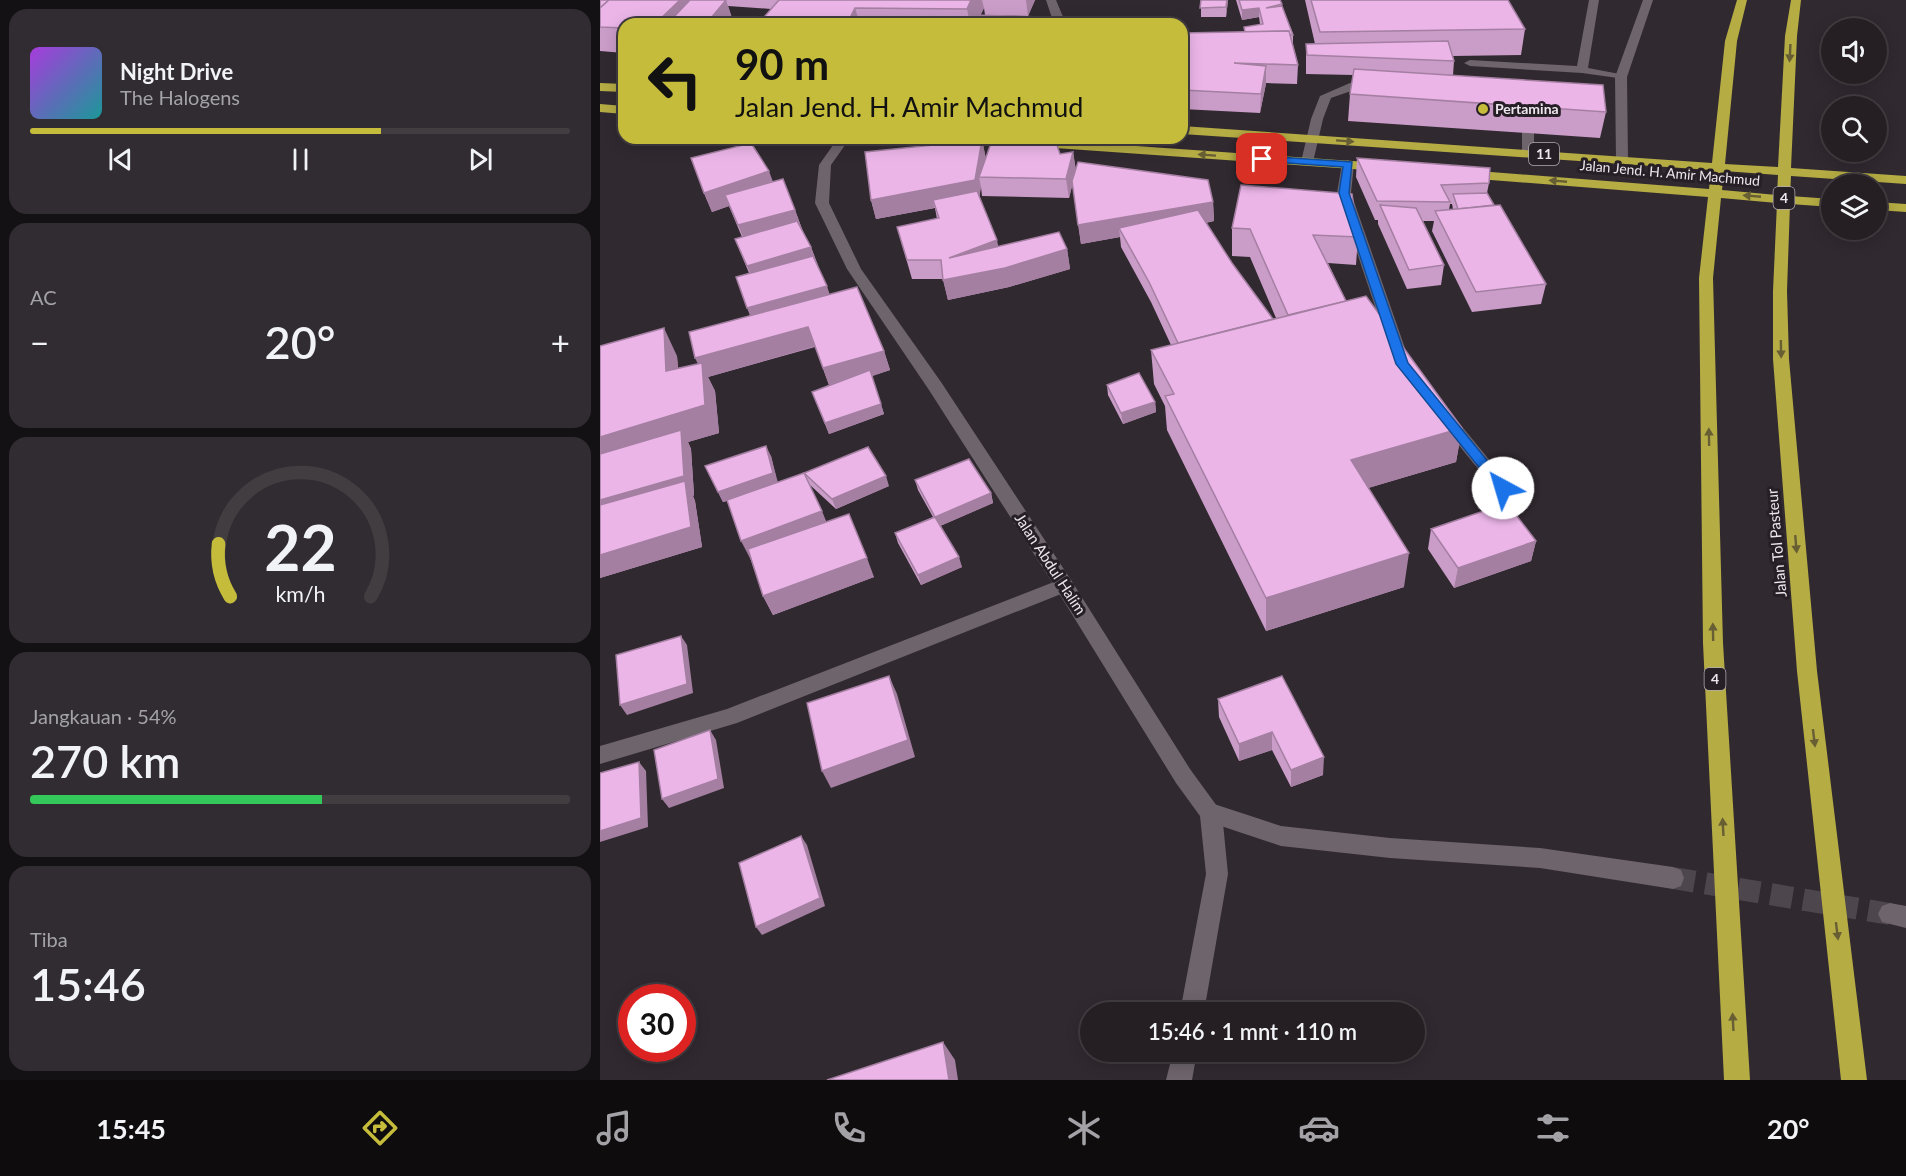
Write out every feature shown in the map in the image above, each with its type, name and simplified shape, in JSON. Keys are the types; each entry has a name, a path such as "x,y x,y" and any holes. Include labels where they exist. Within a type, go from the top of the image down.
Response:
{"highway":[{"name":"4","path":"1737,1080 1713,643 1706,278 1731,41 1742,0"},
{"name":"Jalan Tol Pasteur","path":"1796,0 1791,36 1787,106 1780,291 1781,358 1807,671 1854,1080"},
{"path":"600,87 618,88"},
{"path":"600,108 618,110"},
{"name":"Jalan Jend. H. Amir Machmud","path":"1188,130 1906,180"},
{"path":"1053,144 1396,168"},
{"name":"Jalan Jend. H. Amir Machmud","path":"1455,173 1821,202"},
{"path":"1887,207 1906,208"}],"street":[{"path":"1051,0 1058,18"},
{"path":"1581,70 1594,0"},
{"path":"1622,160 1621,77 1648,0"},
{"path":"1470,63 1581,70 1621,77"},
{"path":"1307,162 1326,96 1350,87 1385,90"},
{"path":"1528,133 1528,153"},
{"name":"Jalan Abdul Halim","path":"840,144 825,165 822,203 854,269 935,386 1064,585 1183,776 1211,813"},
{"path":"1348,164 1345,189 1402,364"},
{"path":"1438,408 1503,488"},
{"path":"600,755 730,717 1064,585"},
{"path":"1194,1002 1217,874 1211,813 1281,836 1390,848 1540,858 1673,878"},
{"path":"1179,1080 1183,1062"}],"building":[{"path":"600,0 609,0 600,8"},
{"path":"609,0 680,0 661,18 618,18 618,28 600,27 600,8"},
{"path":"690,0 726,0 711,18 673,18"},
{"path":"779,0 971,0 967,9 855,8 850,18 763,18"},
{"path":"1201,0 1227,0 1226,7 1200,8"},
{"path":"1239,0 1280,0 1282,4 1266,8 1282,6 1293,35 1290,35 1289,31 1245,32 1244,27 1263,24 1259,8 1242,10"},
{"path":"1311,0 1508,0 1525,29 1320,32"},
{"path":"973,15 1042,17 1042,18 972,18"},
{"path":"1289,31 1298,65 1234,63 1266,66 1261,94 1188,90 1188,33"},
{"path":"1448,41 1454,61 1307,55 1306,44"},
{"path":"1354,69 1603,85 1606,112 1350,94"},
{"path":"752,144 769,171 704,193 691,158"},
{"path":"943,144 981,144 975,180 871,200 865,152"},
{"path":"991,144 1057,145 1060,154 1073,152 1066,179 979,177"},
{"path":"1357,158 1490,168 1489,183 1441,185 1450,202 1377,201"},
{"path":"1078,162 1208,180 1213,202 1078,225 1072,181"},
{"path":"783,179 795,210 738,225 725,195"},
{"path":"1241,185 1352,194 1358,237 1313,235 1346,301 1288,315 1250,229 1232,228"},
{"path":"977,191 997,240 949,258 1059,232 1067,249 1005,268 943,280 941,260 907,260 897,227 939,218 933,200"},
{"path":"1487,193 1494,205 1458,209 1453,194"},
{"path":"1380,205 1416,208 1444,265 1409,270"},
{"path":"1500,205 1546,284 1476,292 1435,211"},
{"path":"1198,210 1232,263 1273,319 1178,343 1149,282 1119,228"},
{"path":"797,221 811,247 747,266 735,239"},
{"path":"813,256 827,286 747,308 736,277"},
{"path":"857,287 884,351 823,368 808,327 695,358 689,332"},
{"path":"1366,296 1462,428 1351,460 1409,553 1266,598 1165,396 1174,394 1151,350"},
{"path":"664,328 666,371 702,363 705,405 600,437 600,346"},
{"path":"870,370 881,404 825,423 812,392"},
{"path":"1139,373 1155,402 1121,413 1107,385"},
{"path":"681,430 684,476 600,500 600,454"},
{"path":"766,446 773,473 718,492 705,466"},
{"path":"868,447 886,476 832,499 804,473"},
{"path":"969,459 991,493 935,517 915,480"},
{"path":"804,473 822,511 741,541 727,500"},
{"path":"685,481 691,527 600,555 600,505"},
{"path":"1507,503 1536,541 1458,568 1431,529"},
{"path":"849,514 867,558 763,596 748,549"},
{"path":"935,517 959,557 918,575 895,533"},
{"path":"681,636 687,684 620,705 616,655"},
{"path":"889,676 908,740 822,771 807,703"},
{"path":"1282,676 1324,757 1291,770 1272,732 1239,744 1218,699"},
{"path":"710,730 718,779 662,799 654,750"},
{"path":"639,762 641,818 600,831 600,773"},
{"path":"801,836 820,898 756,927 739,863"},
{"path":"943,1042 949,1080 827,1080"}],"tunnel":[{"path":"1673,878 1890,914"}],"place":[{"name":"Pertamina","path":"1483,109"}],"route":[{"path":"1262,159 1348,164 1344,193 1402,364 1503,488"}]}
